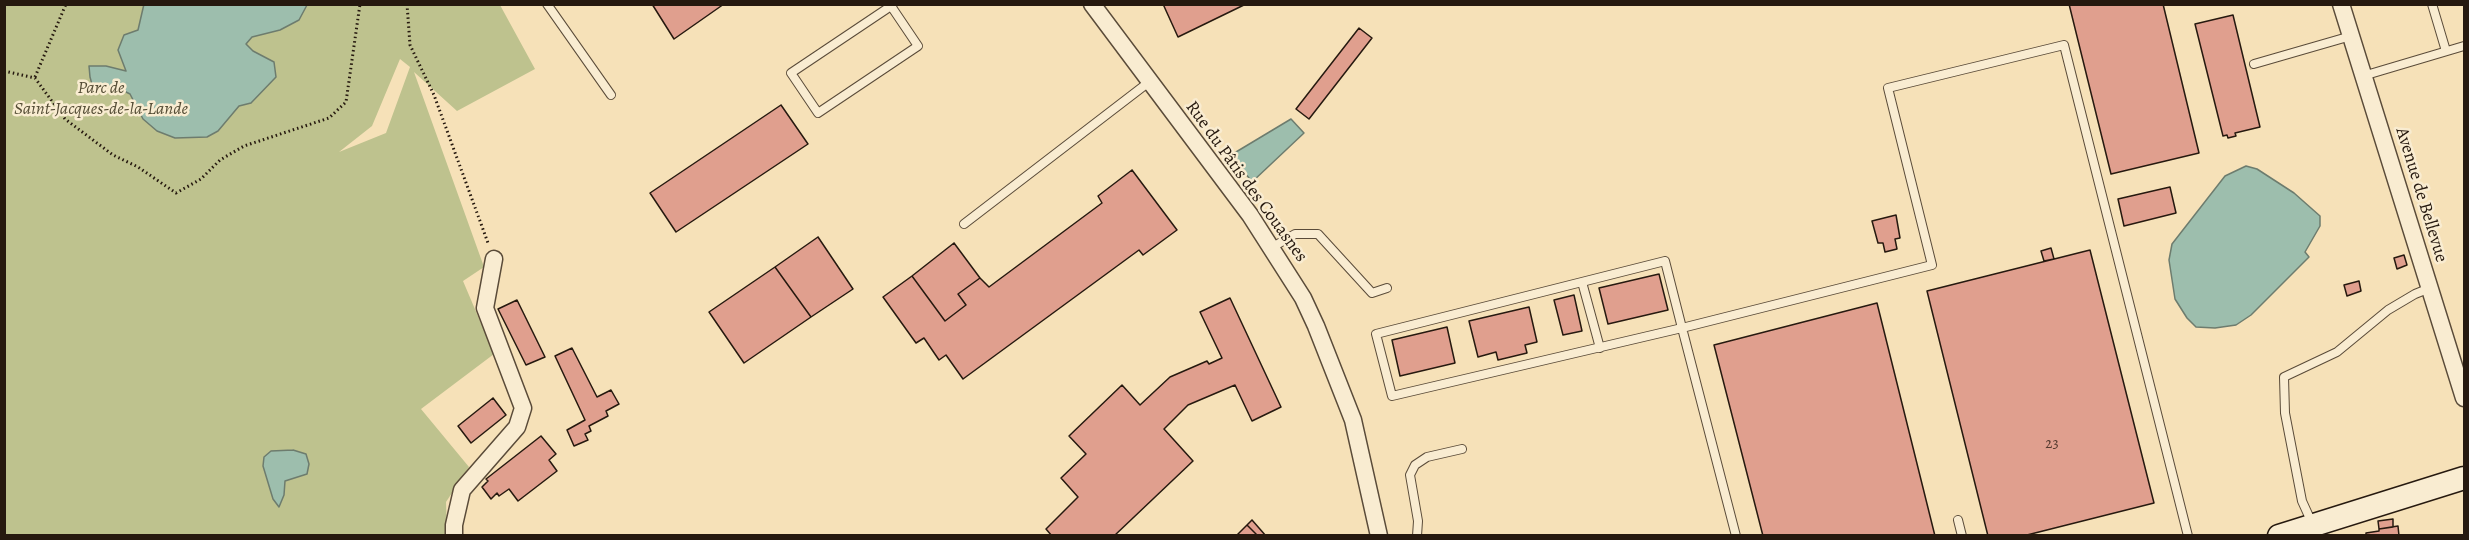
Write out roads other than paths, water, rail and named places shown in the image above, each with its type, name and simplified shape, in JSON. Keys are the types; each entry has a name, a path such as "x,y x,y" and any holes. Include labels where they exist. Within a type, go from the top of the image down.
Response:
{"main road":[{"path":"2279,536 2316,531 2464,478"}],"street":[{"name":"Rue du Pâtis des Couasnes","path":"1092,4 1250,215 1303,298 1353,420 1379,536"},
{"name":"Avenue de Bellevue","path":"2341,4 2464,398"},
{"path":"454,536 454,525 462,490 517,427 523,408 485,308 494,259"}],"lane":[{"path":"547,4 611,95"},
{"path":"2432,4 2446,51"},
{"path":"892,5 918,46 818,113 791,73 892,5"},
{"path":"2254,64 2351,36"},
{"path":"1736,536 1682,328 1665,261 1376,334 1392,396 1600,348 1682,328 1932,265 1888,88 2064,45 2188,536"},
{"path":"2363,76 2464,46"},
{"path":"964,224 1149,82"},
{"path":"1271,248 1295,234 1318,234 1372,292 1387,288"},
{"path":"1582,282 1600,348"},
{"path":"2316,531 2302,501 2285,413 2284,377 2337,352 2388,310 2430,288"},
{"path":"1418,536 1418,521 1410,475 1415,465 1427,458 1462,449"},
{"path":"1958,520 1962,536"}],"park label":[{"name":"Parc de Saint-Jacques-de-la-Lande","path":"101,100"}]}
